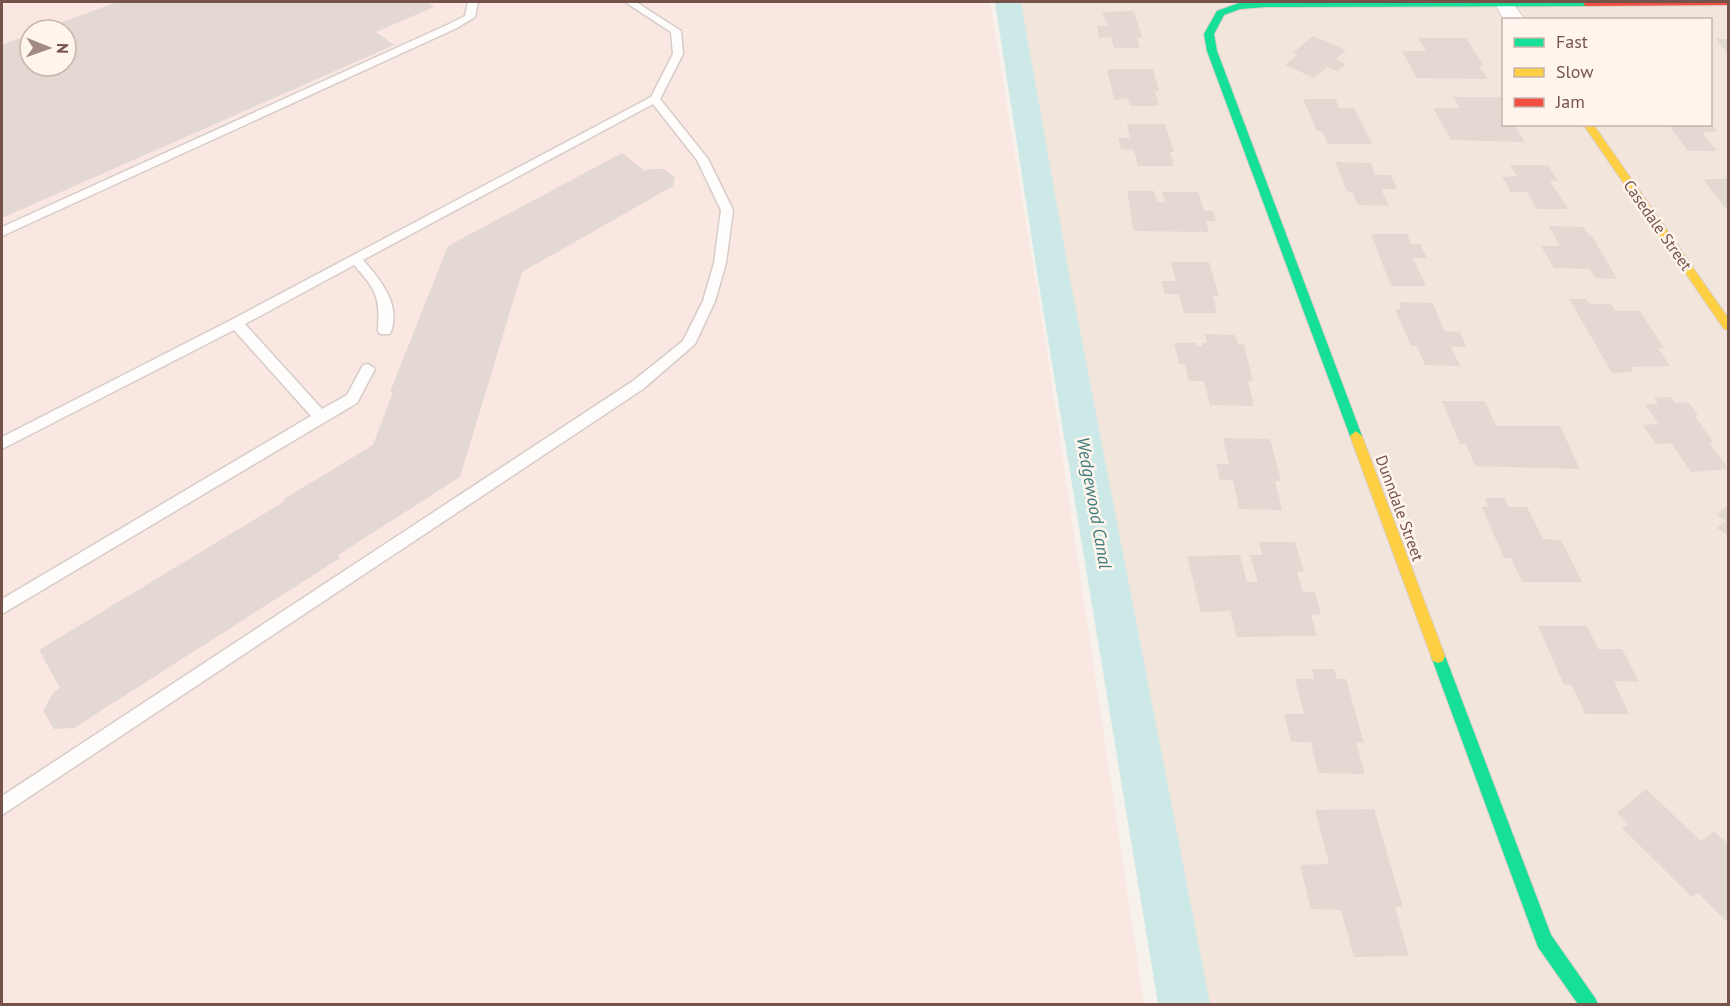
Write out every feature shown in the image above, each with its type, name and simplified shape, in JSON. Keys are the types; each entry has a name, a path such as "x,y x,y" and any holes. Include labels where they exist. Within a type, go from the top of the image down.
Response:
{"street":[{"path":"1509,11 1728,2"},
{"name":"Dunndale Street","path":"1509,11 1265,4 1239,6 1220,13 1209,34 1212,51 1544,941 1589,1005"},
{"name":"Casedale Street","path":"1589,126 1728,326"}],"lane":[{"path":"2,232 453,26 470,17 473,2"},
{"path":"2,443 236,323 655,99 678,54 676,30 630,2"},
{"path":"2,806 638,385 688,344 709,301 720,263 728,210 702,159 655,99"},
{"path":"355,259 376,282 387,303 385,331"},
{"path":"236,323 320,417"},
{"path":"2,607 352,399 368,369"}],"shaded area":[{"path":"2,2 990,2 1045,339 1144,1004 2,1004"},
{"path":"1002,2 1728,2 1728,1004 1169,1004 1062,339"}],"building":[{"path":"117,2 427,2 434,7 376,32 394,45 2,218 2,45 18,39 18,78 78,78 78,18 74,18"},
{"path":"1134,11 1142,38 1137,38 1140,48 1114,48 1111,37 1099,38 1097,26 1108,26 1102,12"},
{"path":"1313,36 1346,50 1336,59 1346,64 1338,71 1327,67 1314,78 1285,65 1297,55 1293,53"},
{"path":"1418,38 1466,38 1484,66 1479,66 1488,79 1417,78 1402,51 1426,51"},
{"path":"1716,39 1728,39 1728,53"},
{"path":"1107,69 1153,69 1159,91 1155,91 1159,106 1130,106 1128,98 1114,100"},
{"path":"1453,97 1501,97 1502,126 1515,126 1525,142 1451,140 1433,108 1460,108"},
{"path":"1303,99 1335,99 1340,108 1354,108 1372,144 1328,144 1322,131 1317,131"},
{"path":"1127,124 1165,124 1174,152 1170,152 1174,166 1138,166 1134,150 1121,149 1118,138 1130,138"},
{"path":"1712,125 1717,132 1702,132 1717,151 1688,151 1669,126"},
{"path":"622,153 645,171 664,169 675,177 673,186 522,272 460,477 338,555 340,558 74,728 54,729 43,711 53,693 60,688 39,650 373,445 393,392 390,392 448,246"},
{"path":"1335,162 1371,163 1375,175 1391,175 1397,189 1381,189 1389,206 1358,205 1352,192 1347,191"},
{"path":"1510,165 1548,165 1558,181 1550,181 1568,209 1537,209 1527,192 1511,192 1502,177 1517,176"},
{"path":"1703,179 1728,179 1728,209 1726,209"},
{"path":"1127,191 1154,191 1157,202 1165,202 1162,192 1198,192 1204,211 1213,211 1216,221 1206,221 1209,232 1135,231"},
{"path":"1549,226 1583,227 1589,236 1592,236 1617,279 1596,278 1590,269 1554,268 1541,246 1560,246"},
{"path":"1371,234 1407,234 1411,244 1420,244 1427,258 1413,258 1426,286 1391,286"},
{"path":"1171,262 1209,262 1219,296 1213,296 1217,313 1184,313 1179,294 1165,294 1162,281 1176,281"},
{"path":"1569,299 1586,299 1590,304 1611,304 1615,311 1640,311 1664,348 1658,348 1670,366 1630,367 1633,372 1612,373"},
{"path":"1399,302 1433,303 1444,331 1460,332 1466,347 1451,347 1460,366 1425,365 1417,346 1411,346 1395,309 1401,309"},
{"path":"1205,334 1235,335 1238,344 1244,344 1253,381 1248,381 1254,406 1210,405 1204,381 1189,381 1185,364 1179,364 1174,343 1196,343 1196,346 1202,346 1202,343 1207,343"},
{"path":"1671,397 1675,403 1688,402 1713,442 1709,442 1728,469 1691,472 1671,443 1656,444 1643,425 1658,424 1645,404 1658,404 1654,398"},
{"path":"1442,401 1485,401 1496,426 1560,426 1580,469 1475,466 1466,444 1460,444"},
{"path":"1223,438 1270,439 1281,481 1275,481 1282,510 1239,509 1233,480 1220,480 1216,464 1229,464"},
{"path":"1485,498 1505,498 1508,507 1527,507 1543,539 1561,540 1582,582 1522,582 1511,558 1504,558 1482,507 1488,507"},
{"path":"1725,507 1728,509 1728,536 1717,528 1726,521 1717,515"},
{"path":"1259,542 1295,542 1304,572 1297,572 1303,592 1315,592 1321,614 1311,615 1317,636 1237,637 1230,611 1201,612 1187,556 1240,555 1247,582 1258,582 1250,555 1262,555"},
{"path":"1538,626 1587,626 1598,649 1622,649 1639,682 1614,681 1629,714 1585,714 1572,685 1564,685"},
{"path":"1312,669 1334,669 1337,679 1346,679 1364,743 1356,743 1365,774 1318,773 1311,742 1291,742 1284,714 1304,714 1295,679 1314,679"},
{"path":"1646,789 1701,841 1714,831 1728,844 1728,923 1698,893 1692,897 1622,828 1628,824 1617,813"},
{"path":"1374,809 1403,907 1395,907 1409,956 1354,957 1341,910 1311,909 1300,865 1329,864 1315,810"}],"waterway":[{"name":"Wedgewood Canal","path":"1008,2 1054,279 1184,1004"}],"traffic: fast":[{"path":"1356,436 1212,51 1209,34 1220,13 1239,6 1265,4 1587,3"},
{"path":"1438,656 1544,941 1589,1004"}],"traffic: slow":[{"path":"1589,126 1728,326"},
{"path":"1356,436 1438,656"}],"traffic: jam":[{"path":"1587,3 1728,2"}]}
